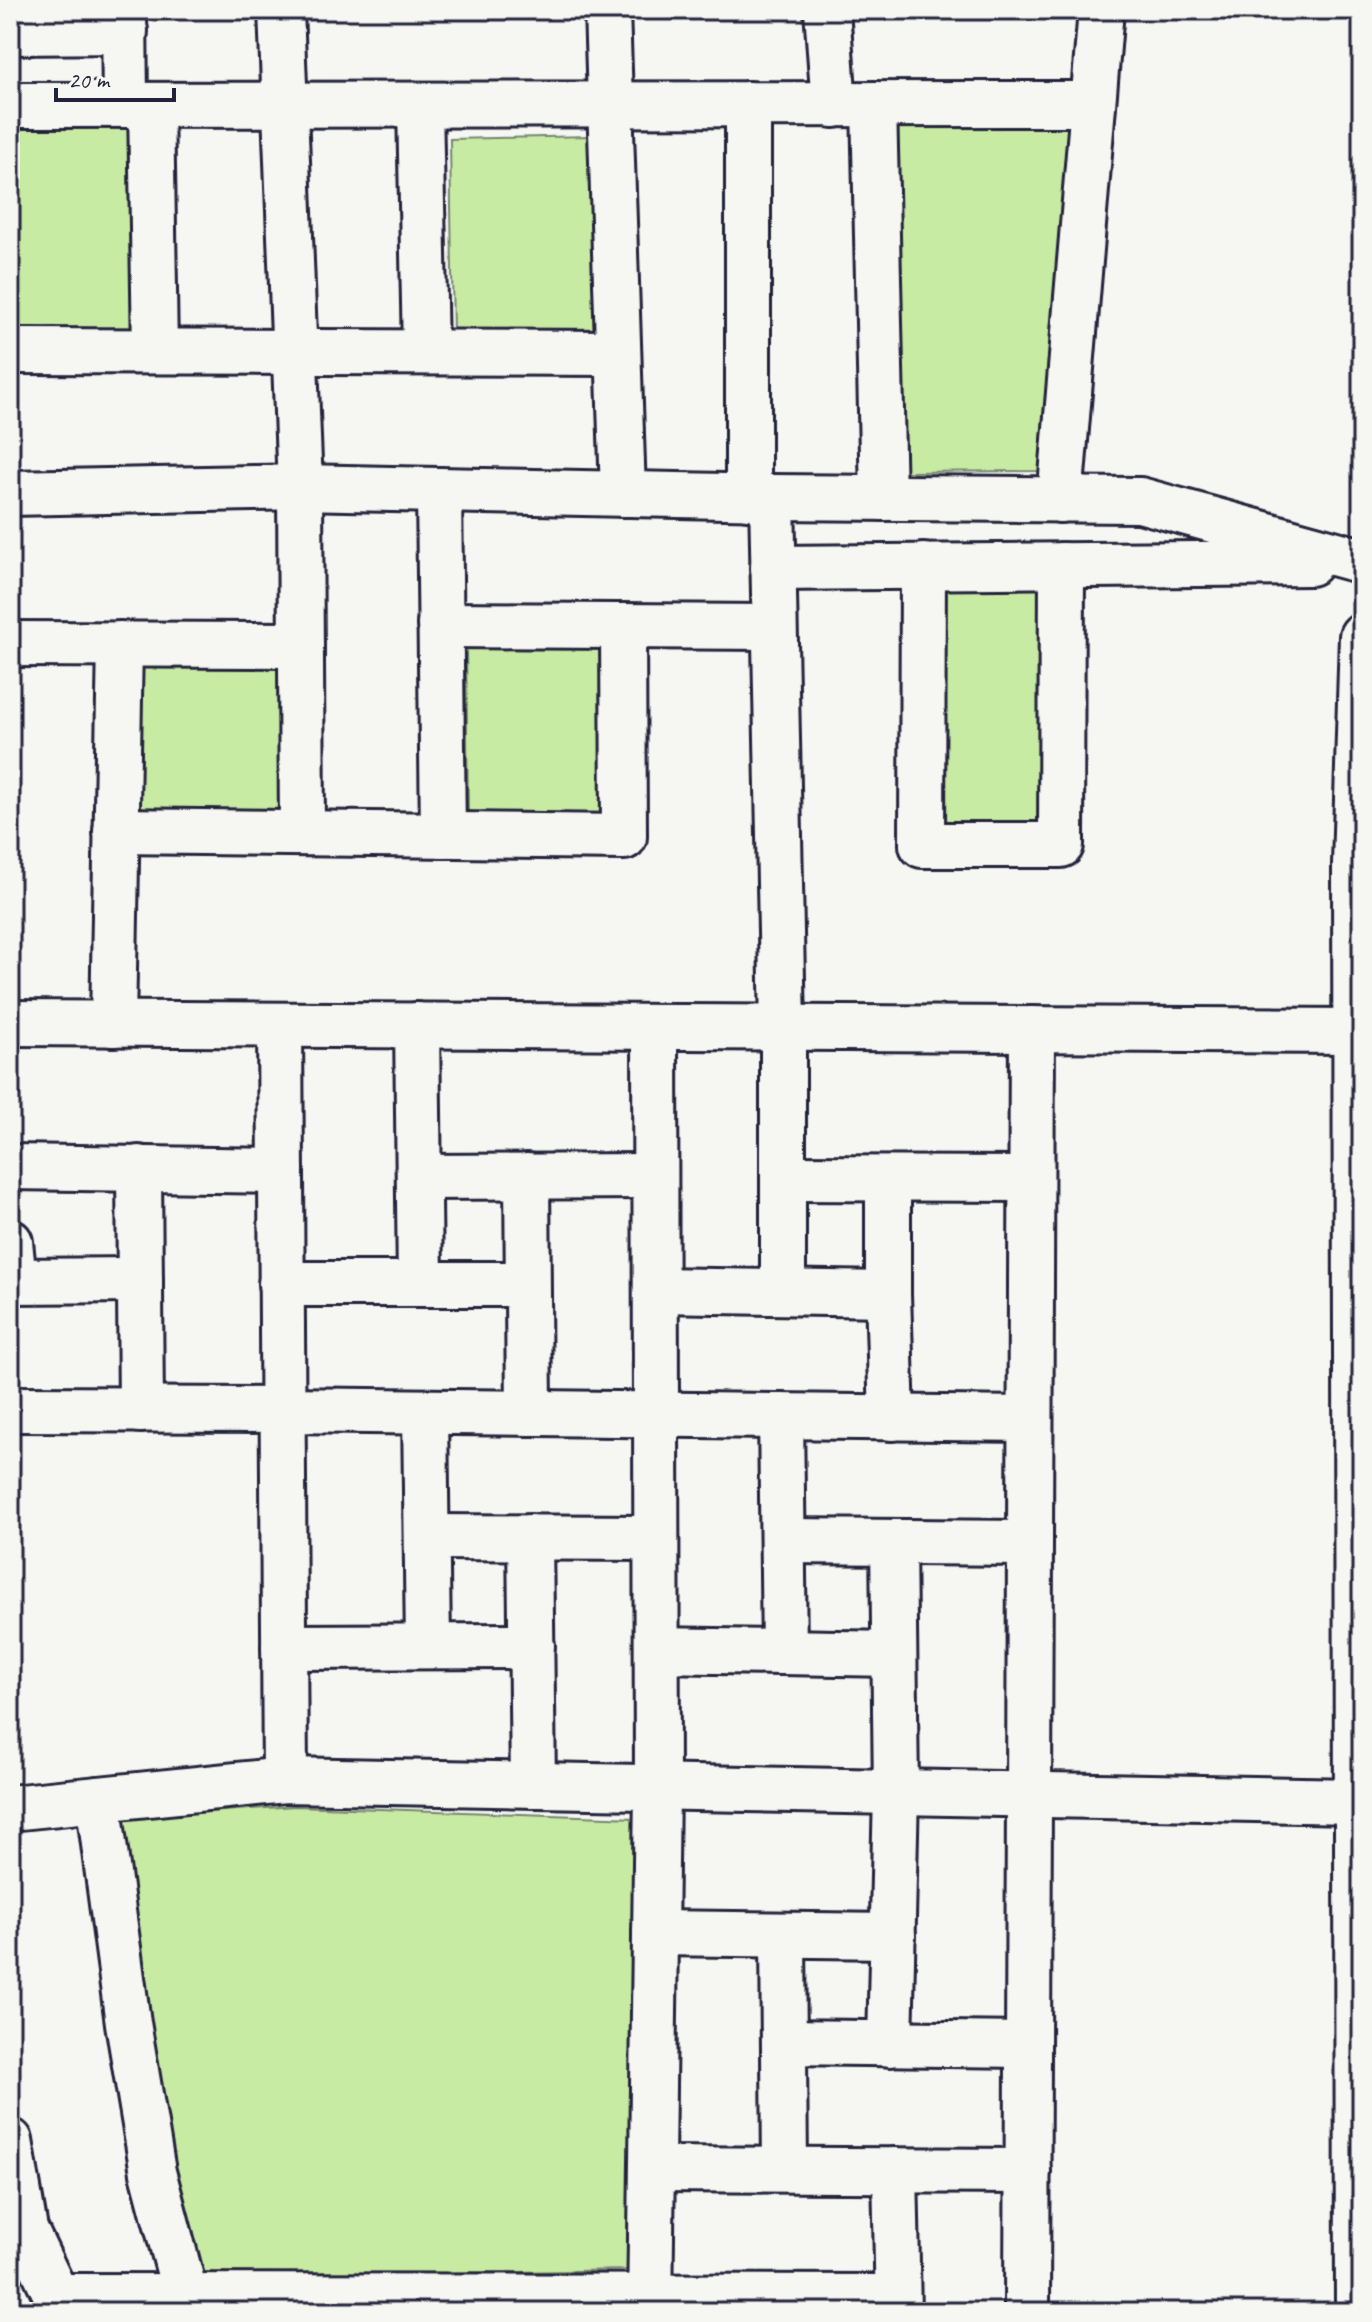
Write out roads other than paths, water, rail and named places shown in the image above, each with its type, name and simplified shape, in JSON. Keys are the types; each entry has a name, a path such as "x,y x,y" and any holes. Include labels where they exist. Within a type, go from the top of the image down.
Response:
{"street":[{"path":"281,10 300,487 302,833"},
{"path":"607,10 623,494"},
{"path":"827,10 854,104 883,498"},
{"path":"1060,500 1101,10"},
{"path":"10,32 124,20 138,105 155,351"},
{"path":"748,104 760,497 773,568 783,1028 783,1292"},
{"path":"10,105 1093,104"},
{"path":"420,105 425,352"},
{"path":"10,351 618,353"},
{"path":"10,493 300,487 760,497 1140,500 1362,562"},
{"path":"439,490 443,835"},
{"path":"773,568 1362,562"},
{"path":"923,566 922,845 1061,845 1062,565"},
{"path":"440,625 774,627"},
{"path":"116,831 624,837 623,626"},
{"path":"1358,2312 1356,1801 1359,1100 1355,1031 1355,865 1362,636"},
{"path":"10,644 301,645"},
{"path":"113,1024 120,644"},
{"path":"10,1023 1355,1031"},
{"path":"280,1025 285,1780"},
{"path":"417,1025 420,1284"},
{"path":"650,2305 657,1788 655,1027"},
{"path":"1027,2312 1032,1029"},
{"path":"10,1167 281,1171"},
{"path":"139,1168 141,1410"},
{"path":"527,1176 529,1413"},
{"path":"419,1177 655,1176"},
{"path":"783,1178 1031,1179"},
{"path":"888,1179 892,1418"},
{"path":"11,1268 140,1280"},
{"path":"281,1284 527,1284"},
{"path":"656,1290 888,1294"},
{"path":"10,1409 1030,1419"},
{"path":"425,1412 428,1646"},
{"path":"781,1416 784,1652"},
{"path":"427,1537 656,1538"},
{"path":"530,1537 533,1785"},
{"path":"783,1541 1030,1543"},
{"path":"890,2044 896,1792 893,1542"},
{"path":"284,1647 532,1646"},
{"path":"657,1650 894,1654"},
{"path":"10,1808 285,1780 1356,1801"},
{"path":"98,1799 128,2023 153,2172 209,2302"},
{"path":"655,1933 893,1936"},
{"path":"783,1935 785,2169"},
{"path":"784,2042 1028,2045"},
{"path":"10,2141 25,2230 61,2304 898,2305 895,2170"},
{"path":"652,2169 1028,2171"}]}
